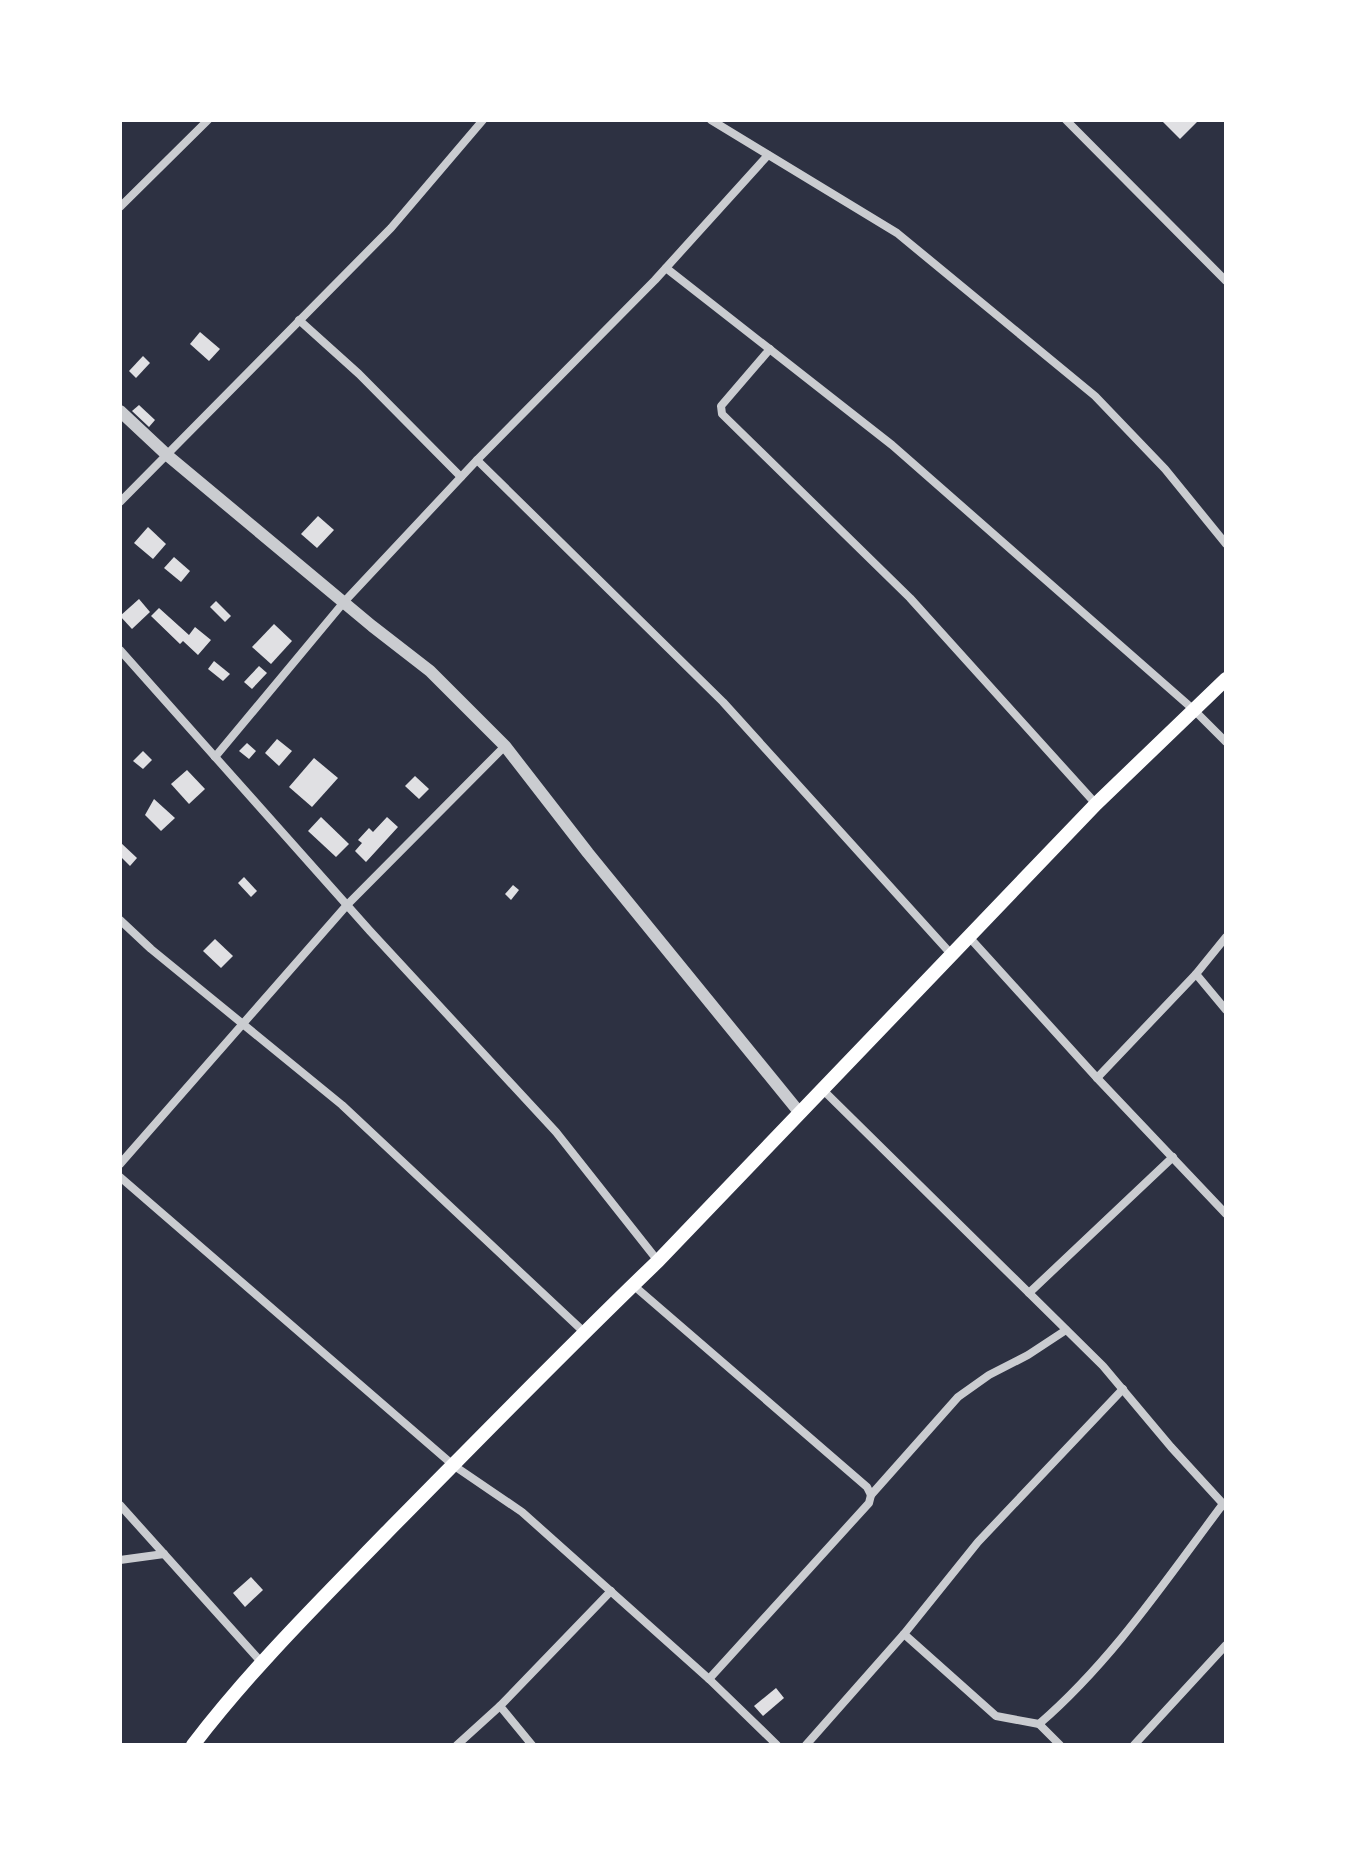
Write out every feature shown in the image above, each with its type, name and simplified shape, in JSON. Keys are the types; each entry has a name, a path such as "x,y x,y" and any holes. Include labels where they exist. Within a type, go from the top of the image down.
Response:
{"main road":[{"path":"193,1745 222,1707 317,1604 584,1332 658,1261 1096,804 1226,679"}],"street":[{"path":"120,207 208,120"},
{"path":"120,502 391,228 483,120"},
{"path":"711,120 897,233 1095,396 1165,469 1226,544"},
{"path":"1066,120 1226,281"},
{"path":"215,757 344,602 477,460 666,268 768,155"},
{"path":"666,268 892,445 1194,710 1226,742"},
{"path":"299,320 359,374 461,477"},
{"path":"770,349 721,406 722,414 910,598 1096,804"},
{"path":"120,411 167,455 430,671 505,746 799,1112"},
{"path":"477,460 723,702 952,955"},
{"path":"120,650 347,905 556,1132 658,1261"},
{"path":"120,1164 347,905 505,746"},
{"path":"120,920 151,949 342,1105 584,1332"},
{"path":"969,937 1226,1214"},
{"path":"1097,1078 1196,974 1226,937"},
{"path":"1196,974 1226,1010"},
{"path":"822,1089 1103,1366 1224,1506 1095,1669 1039,1724"},
{"path":"1029,1293 1173,1157"},
{"path":"120,1177 453,1465 522,1512 709,1679 777,1745"},
{"path":"633,1285 867,1487 871,1495"},
{"path":"709,1679 869,1503 871,1495 958,1397 1066,1330"},
{"path":"806,1745 904,1634 978,1542 1123,1389"},
{"path":"120,1505 262,1663"},
{"path":"120,1560 164,1554"},
{"path":"457,1745 500,1706 611,1591"},
{"path":"904,1634 996,1716 1039,1724 1060,1745"},
{"path":"1134,1745 1226,1645"},
{"path":"500,1706 532,1745"}],"building":[{"path":"1161,120 1199,120 1180,139"},
{"path":"200,332 220,349 209,361 190,344"},
{"path":"143,356 150,363 136,378 129,371"},
{"path":"139,405 155,420 149,427 132,411"},
{"path":"318,516 334,530 317,548 301,534"},
{"path":"148,527 166,544 153,559 134,543"},
{"path":"174,557 190,571 181,582 164,568"},
{"path":"139,599 150,612 132,629 120,616"},
{"path":"216,601 231,616 225,622 210,607"},
{"path":"159,608 189,635 195,627 211,640 198,655 183,641 180,644 151,616"},
{"path":"274,624 292,641 271,664 252,647"},
{"path":"214,661 230,674 223,681 208,669"},
{"path":"259,666 267,673 252,689 244,682"},
{"path":"277,739 292,751 279,766 265,753"},
{"path":"247,743 256,751 249,759 239,751"},
{"path":"143,751 152,760 143,769 133,761"},
{"path":"314,758 338,778 312,807 289,787"},
{"path":"187,770 205,789 189,804 171,784"},
{"path":"415,776 429,789 419,799 405,786"},
{"path":"154,799 175,818 161,831 145,815"},
{"path":"321,817 349,844 336,857 308,831"},
{"path":"387,817 398,827 366,862 355,851 362,843 358,840 369,828 373,832"},
{"path":"120,842 137,858 130,866 120,856"},
{"path":"244,877 257,891 251,897 238,883"},
{"path":"513,885 519,890 511,900 505,894"},
{"path":"215,939 233,956 221,968 203,951"},
{"path":"251,1577 263,1590 245,1607 233,1593"},
{"path":"776,1688 784,1698 763,1716 754,1706"}]}
